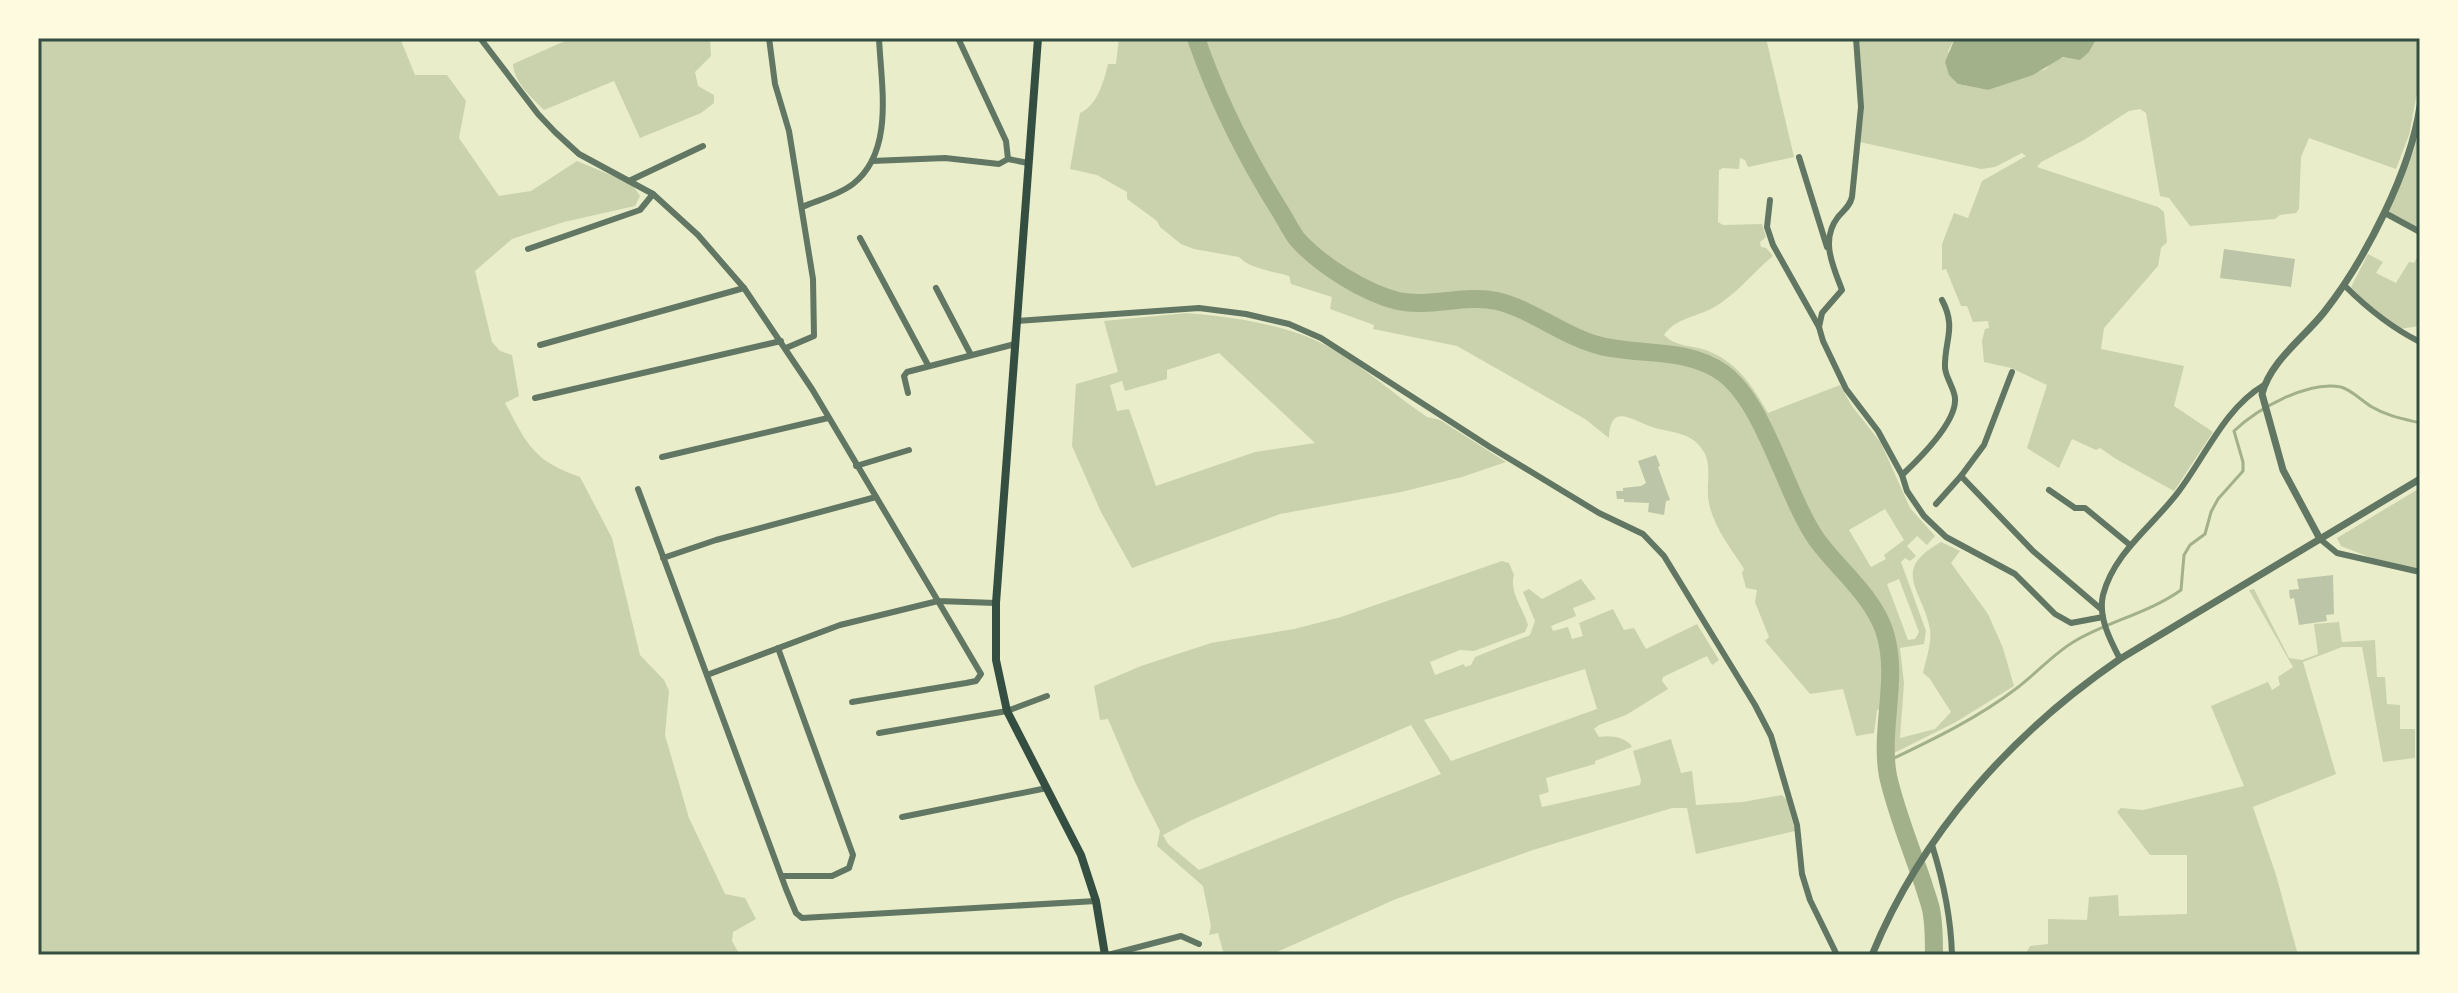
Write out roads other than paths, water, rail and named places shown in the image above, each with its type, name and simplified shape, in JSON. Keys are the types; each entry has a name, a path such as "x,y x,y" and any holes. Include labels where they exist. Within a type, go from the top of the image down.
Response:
{"main road":[{"path":"1038,38 996,603 996,660 1007,711 1081,855 1096,901 1106,955"}],"street":[{"path":"480,38 538,114 563,140 579,154 653,194 698,235 744,288 786,348 976,663 980,678 852,702"},
{"path":"769,38 775,84 789,131 813,279 814,336 786,348"},
{"path":"802,207 851,186 872,161 881,136 879,38"},
{"path":"958,38 1006,141 1008,159"},
{"path":"1828,251 1836,219 1850,205 1852,197 1861,107 1856,38"},
{"path":"2420,106 2415,131 2385,213 2345,286 2274,368 2264,385 2263,398 2283,470 2320,539 2337,553 2420,572"},
{"path":"631,180 703,146"},
{"path":"1799,157 1842,290 1822,313 1819,327"},
{"path":"872,161 945,158 999,164 1008,159 1028,163"},
{"path":"528,249 640,210 653,194"},
{"path":"1770,200 1767,227 1773,245 1819,327 1846,389 1878,431 1902,475 1907,491 1924,516 1946,537 2015,574 2055,614 2071,623 2102,613"},
{"path":"2385,213 2420,232"},
{"path":"860,238 928,365"},
{"path":"2345,286 2370,311 2420,342"},
{"path":"540,345 744,288"},
{"path":"936,288 971,355"},
{"path":"1902,475 1942,430 1955,405 1955,394 1945,370 1951,320 1942,300"},
{"path":"1017,321 1199,308 1289,324 1321,338 1599,513 1643,534 1664,556 1771,736 1794,814 1802,874 1810,900 1837,955"},
{"path":"535,398 781,341"},
{"path":"908,393 904,376 907,372 1015,344"},
{"path":"1936,504 1984,445 2012,372"},
{"path":"2120,659 2108,636 2102,613 2108,579 2130,545 2174,497 2216,434 2250,393 2264,385"},
{"path":"662,457 828,418"},
{"path":"856,466 909,450"},
{"path":"1961,476 2033,551 2102,613"},
{"path":"1872,955 1896,900 1932,845 1973,789 2022,736 2088,681 2120,659 2420,479"},
{"path":"638,489 796,913 802,918 1096,901"},
{"path":"2049,490 2075,508 2085,508 2130,545"},
{"path":"663,558 716,540 876,497"},
{"path":"707,675 840,625 938,601 996,603"},
{"path":"778,648 853,855 849,868 832,876 782,876"},
{"path":"879,733 1007,711 1047,696"},
{"path":"902,817 1047,788"},
{"path":"1932,845 1951,928 1952,955"},
{"path":"1106,955 1181,936 1199,944"}],"waterway":[{"path":"1196,38 1233,127 1292,232 1318,259 1344,277 1372,292 1410,303 1472,299 1497,301 1587,342 1694,359 1723,373 1738,387 1763,428 1817,540 1863,594 1884,630 1890,666 1886,740 1888,776 1931,907 1934,955"},
{"path":"1888,761 1987,709 2075,641 2156,605 2181,590 2184,555 2190,545 2205,534 2218,499 2243,471 2234,431 2256,414 2299,392 2328,386 2341,387 2378,410 2420,423"}]}
